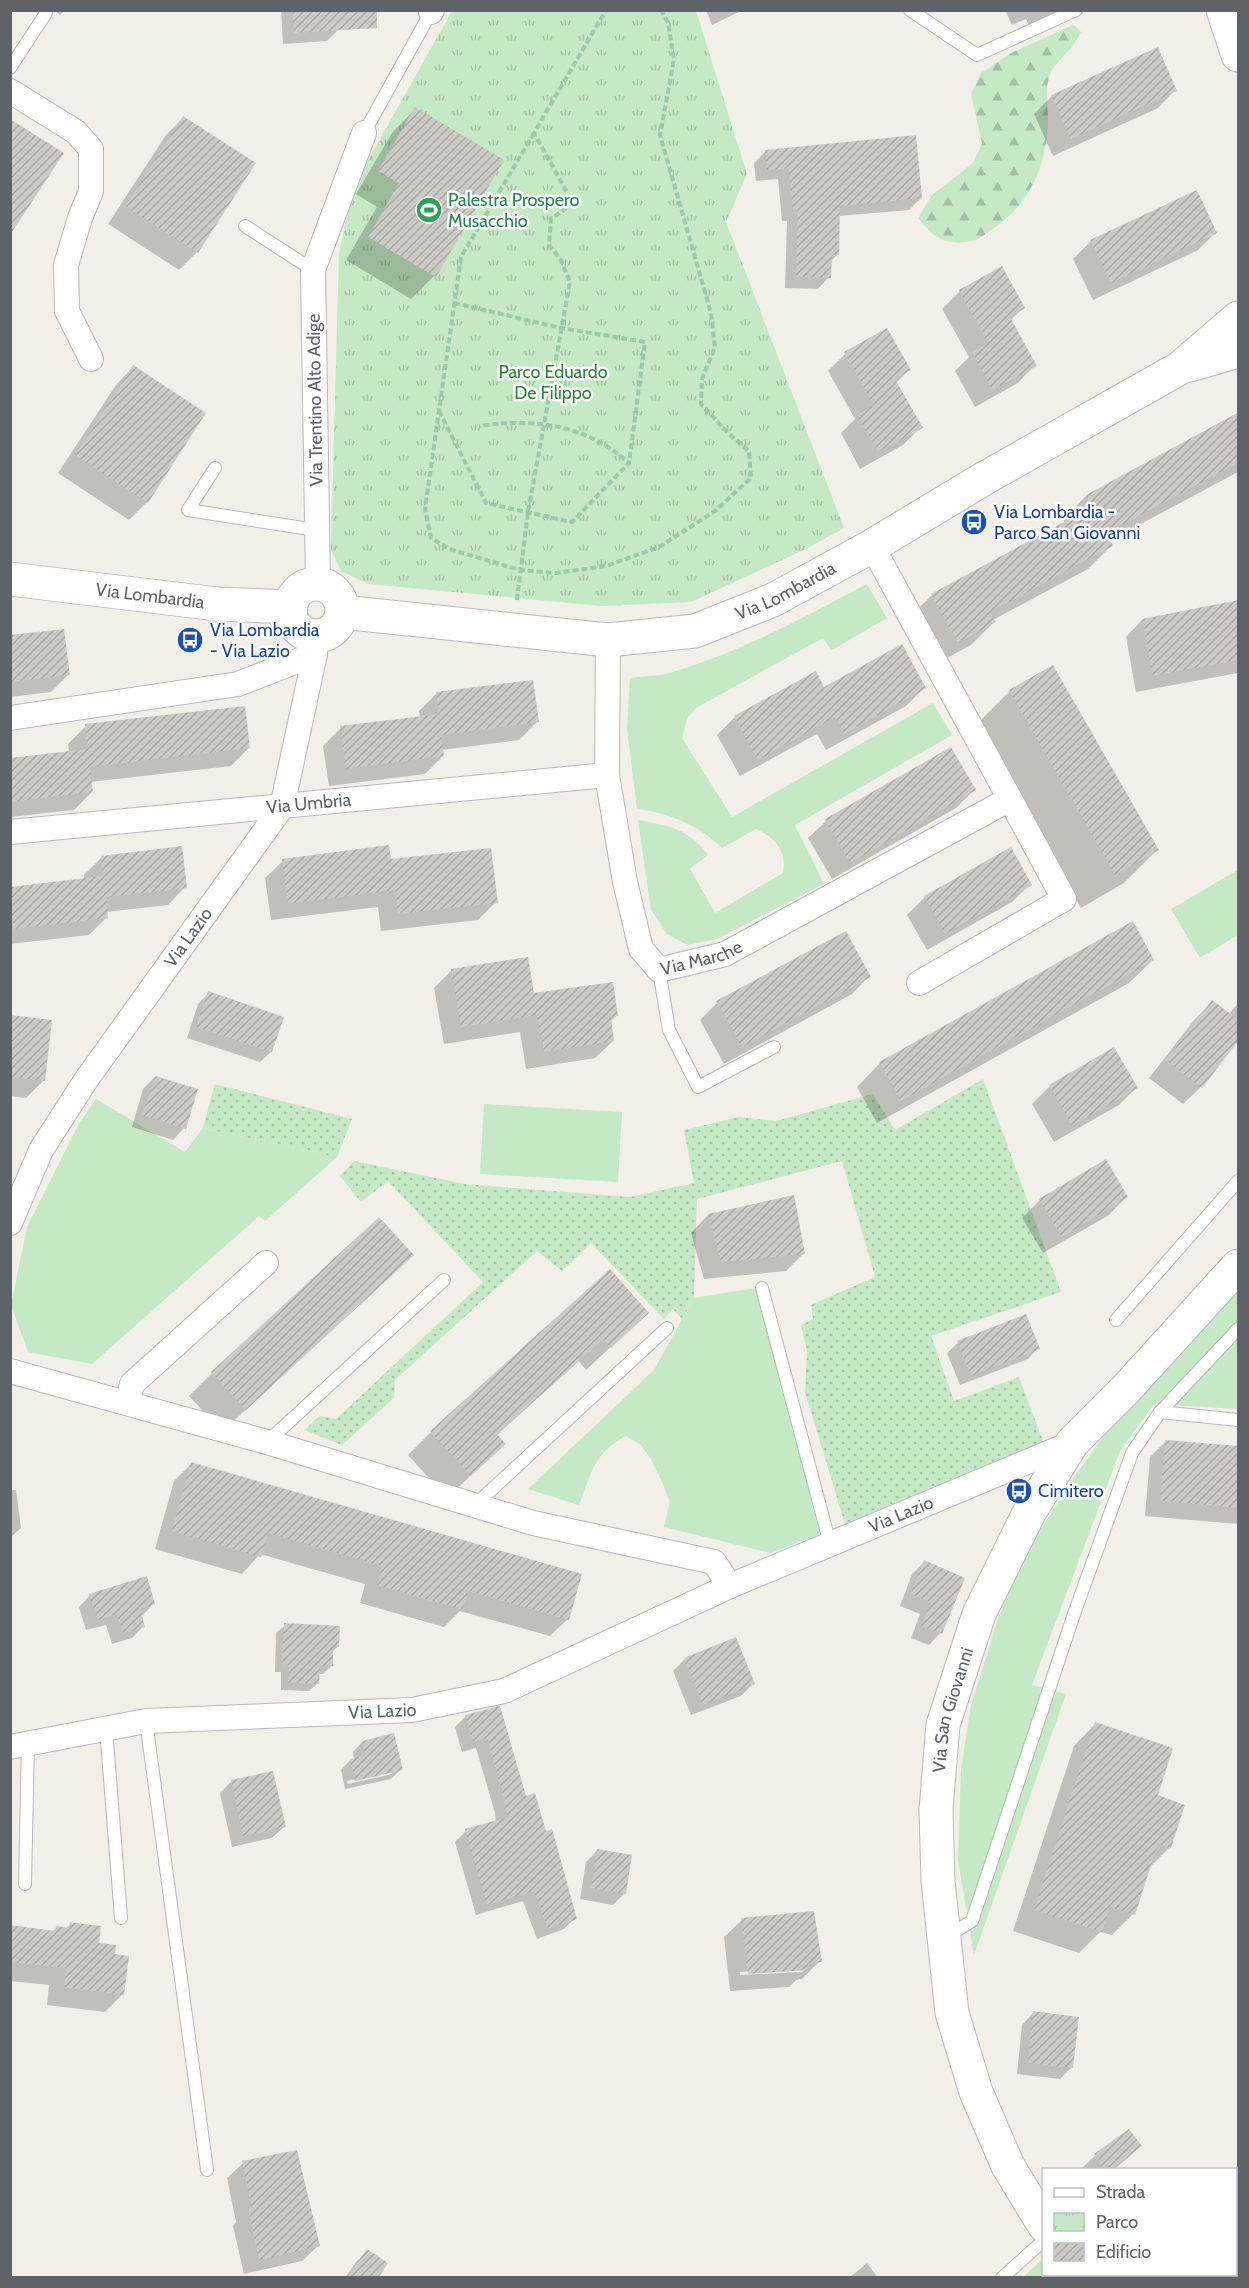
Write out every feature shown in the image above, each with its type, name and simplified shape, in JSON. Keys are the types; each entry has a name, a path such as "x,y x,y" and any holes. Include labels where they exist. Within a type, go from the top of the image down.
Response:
{"street":[{"path":"1223,10 1239,55"},
{"path":"10,91 76,132 91,149 91,190 66,265 67,311 91,359"},
{"name":"Via Trentino Alto Adige","path":"318,584 313,270 364,133"},
{"name":"Via Lombardia","path":"342,612 608,640 695,632 773,600 872,546 985,478 1180,368 1239,318"},
{"name":"Via Lombardia","path":"1180,368 1239,351"},
{"path":"872,546 1064,899 919,983"},
{"name":"Via Lombardia","path":"10,579 217,604 291,607"},
{"path":"10,718 238,684 316,645 338,624 342,612 336,593 331,588 318,584 305,586 299,590 291,607 293,621 297,627 309,634 316,645"},
{"name":"Via Marche","path":"608,640 607,775 625,882 641,949 659,970 725,954 1010,799"},
{"name":"Via Lazio","path":"10,1223 41,1150 86,1080 282,807 316,645"},
{"name":"Via Umbria","path":"10,832 607,775"},
{"path":"128,1402 132,1384 266,1263"},
{"name":"Via San Giovanni","path":"1042,2222 1008,2166 976,2092 952,2013 938,1881 936,1810 943,1725 979,1614 1030,1511 1072,1443 1126,1389 1239,1266"},
{"path":"10,1371 267,1442 533,1523 714,1562 730,1586"},
{"name":"Via Lazio","path":"20,1744 146,1721 412,1710 504,1691 730,1586 1072,1443"}],"lane":[{"path":"909,10 977,55 1076,10"},
{"path":"364,133 431,11"},
{"path":"10,68 46,13"},
{"path":"245,226 313,270"},
{"path":"215,468 188,510 316,530"},
{"path":"659,970 669,1030 698,1088 774,1047"},
{"path":"1116,1320 1239,1181"},
{"path":"267,1442 444,1280"},
{"path":"762,1288 830,1544"},
{"path":"475,1505 668,1328"},
{"path":"943,1939 972,1921 1074,1614 1132,1453 1160,1412 1239,1329"},
{"path":"1160,1412 1239,1420"},
{"path":"146,1721 207,2170"},
{"path":"106,1728 121,1918"},
{"path":"20,1744 25,1884"},
{"path":"1002,2277 1042,2242"}],"path":[{"path":"606,10 460,257 425,509 431,538 449,549 520,570 556,573 606,566 659,547 715,511 751,478 750,451 728,433 701,404 702,379 715,347 711,313 660,135 674,59 668,23 661,10"},
{"path":"516,630 520,570 528,512 570,282 561,260 549,245 551,219 573,203 534,133"},
{"path":"439,410 486,503 572,522 629,463 645,342 561,328 454,303"},
{"path":"479,426 506,422 544,423 572,430 598,442 618,453 629,463"}],"green space":[{"name":"Parco Eduardo De Filippo","path":"452,11 696,11 747,174 726,222 844,528 806,549 691,602 602,606 368,584 341,571 331,549 339,253 353,187"},
{"path":"1073,25 1081,32 1051,72 1047,92 1048,126 1043,158 1025,198 1004,220 977,239 954,242 941,239 929,231 918,218 932,195 973,163 982,144 971,94 981,73 1011,53"},
{"path":"867,584 887,618 832,650 823,638 696,708 687,719 682,738 732,817 933,703 952,735 795,825 824,884 717,939 687,945 667,934 651,910 638,820 677,830 701,846 708,855 690,869 715,913 783,873 783,858 774,841 756,829 722,848 704,833 683,821 637,809 627,729 630,678 671,673 701,663 774,632"},
{"path":"1238,870 1238,935 1200,958 1171,909"},
{"path":"983,1079 1061,1292 931,1336 954,1401 1019,1377 1043,1441 845,1524 805,1392 807,1351 801,1325 813,1319 811,1305 875,1277 842,1161 697,1199 694,1298 682,1319 673,1309 664,1319 591,1243 562,1271 537,1251 395,1380 394,1398 342,1445 304,1430 320,1416 336,1419 483,1282 388,1181 361,1202 340,1176 354,1161 465,1184 630,1197 694,1183 684,1130 739,1117 776,1121 873,1094 895,1130"},
{"path":"215,1084 352,1119 337,1157 203,1128"},
{"path":"96,1099 185,1152 203,1128 337,1157 265,1221 259,1216 92,1364 28,1352 11,1305 27,1227 78,1125"},
{"path":"484,1104 622,1112 618,1182 480,1174"},
{"path":"756,1288 820,1534 770,1553 664,1527 670,1502 663,1484 651,1459 641,1445 626,1436 607,1449 600,1457 579,1505 528,1489 654,1370 694,1298"},
{"path":"1238,1289 1238,1409 1154,1404 1120,1451 1032,1685 1066,1694 974,1955 958,1860 961,1770 971,1705 998,1619 1025,1554 1106,1432"},
{"path":"1042,2260 1042,2276 1072,2276 1073,2278 1022,2278"}],"building":[{"path":"293,10 377,10 377,28 294,33"},
{"path":"1158,47 1177,91 1071,139 1051,95"},
{"name":"Palestra Prospero Musacchio","path":"415,107 504,160 436,277 368,237 399,183 378,171"},
{"path":"183,116 256,163 198,253 125,206"},
{"path":"10,119 64,153 10,235"},
{"path":"916,135 922,198 840,206 839,255 832,255 831,278 796,277 798,210 793,210 789,168 767,170 765,150"},
{"path":"1197,190 1217,233 1111,283 1090,240"},
{"path":"1002,266 1025,308 1010,317 1037,366 993,390 972,352 988,343 959,290"},
{"path":"887,328 911,370 895,379 923,428 878,452 857,415 874,405 844,352"},
{"path":"133,365 206,413 148,503 75,455"},
{"path":"1239,412 1239,462 1107,533 1113,546 990,612 996,622 958,643 931,594 1092,507 1086,495"},
{"path":"1239,600 1239,660 1153,676 1142,619"},
{"path":"64,629 70,675 10,682 10,635"},
{"path":"902,644 926,688 844,734 835,717 758,760 734,716 816,671 824,687"},
{"path":"1053,665 1159,850 1115,875 1009,690"},
{"path":"533,680 539,722 441,735 444,756 346,769 340,726 439,714 436,692"},
{"path":"245,706 250,748 90,767 85,724"},
{"path":"951,747 976,790 850,863 825,819"},
{"path":"88,749 93,792 10,802 10,758"},
{"path":"389,845 391,859 491,848 498,903 398,914 395,890 288,904 282,859"},
{"path":"182,846 187,888 106,897 108,918 13,929 10,887 103,876 101,856"},
{"path":"1011,847 1032,885 945,934 924,896"},
{"path":"1133,921 1154,960 901,1101 879,1062"},
{"path":"846,931 871,977 742,1047 716,1001"},
{"path":"528,957 534,993 613,982 618,1016 611,1017 614,1041 544,1052 537,1015 461,1027 451,969"},
{"path":"208,991 284,1017 272,1052 196,1027"},
{"path":"1212,1000 1239,1020 1239,1040 1202,1088 1166,1060"},
{"path":"10,1015 52,1020 45,1081 10,1077"},
{"path":"1114,1047 1138,1088 1072,1126 1049,1085"},
{"path":"155,1076 198,1089 186,1129 142,1115"},
{"path":"1106,1159 1128,1197 1062,1237 1039,1199"},
{"path":"794,1195 805,1254 721,1262 708,1214"},
{"path":"379,1217 414,1255 246,1410 211,1372"},
{"path":"610,1269 649,1313 611,1348 603,1339 497,1434 506,1444 471,1476 430,1431"},
{"path":"1026,1314 1040,1349 971,1376 957,1341"},
{"path":"1165,1440 1239,1446 1239,1508 1160,1501"},
{"path":"191,1462 582,1574 569,1620 468,1591 463,1610 377,1585 382,1566 268,1533 261,1557 172,1531"},
{"path":"924,1560 965,1578 942,1634 921,1626 931,1602 910,1594"},
{"path":"147,1576 155,1604 140,1609 145,1627 123,1634 117,1614 98,1620 89,1594"},
{"path":"284,1623 340,1626 339,1647 333,1647 333,1666 320,1666 319,1684 288,1682 289,1665 282,1664"},
{"path":"736,1637 755,1684 703,1705 684,1658"},
{"path":"500,1706 526,1796 535,1793 546,1831 552,1829 577,1919 548,1929 534,1891 487,1905 465,1829 508,1817 487,1738 473,1742 465,1715"},
{"path":"1095,1722 1173,1748 1158,1795 1185,1805 1171,1848 1158,1844 1135,1915 1110,1907 1102,1932 1034,1910"},
{"path":"394,1733 403,1770 355,1781 350,1759 365,1755 362,1741"},
{"path":"273,1771 286,1827 243,1836 231,1780"},
{"path":"597,1849 632,1855 626,1894 591,1888"},
{"path":"814,1911 822,1962 808,1963 808,1970 748,1974 741,1918"},
{"path":"70,1922 101,1926 99,1943 116,1945 115,1954 129,1956 124,1995 64,1987 66,1968 10,1962 10,1925 55,1931 56,1926 69,1928"},
{"path":"1033,2011 1079,2017 1073,2068 1028,2063"},
{"path":"1129,2129 1142,2146 1112,2168 1103,2168 1094,2154"},
{"path":"297,2150 320,2246 259,2260 248,2209 252,2208 242,2161"},
{"path":"367,2249 388,2263 379,2277 348,2277"}],"place":[{"name":"Palestra Prospero Musacchio","path":"429,210"},
{"name":"Via Lombardia - Parco San Giovanni","path":"974,522"},
{"name":"Via Lombardia - Via Lazio","path":"190,640"},
{"name":"Cimitero","path":"1019,1491"}]}
